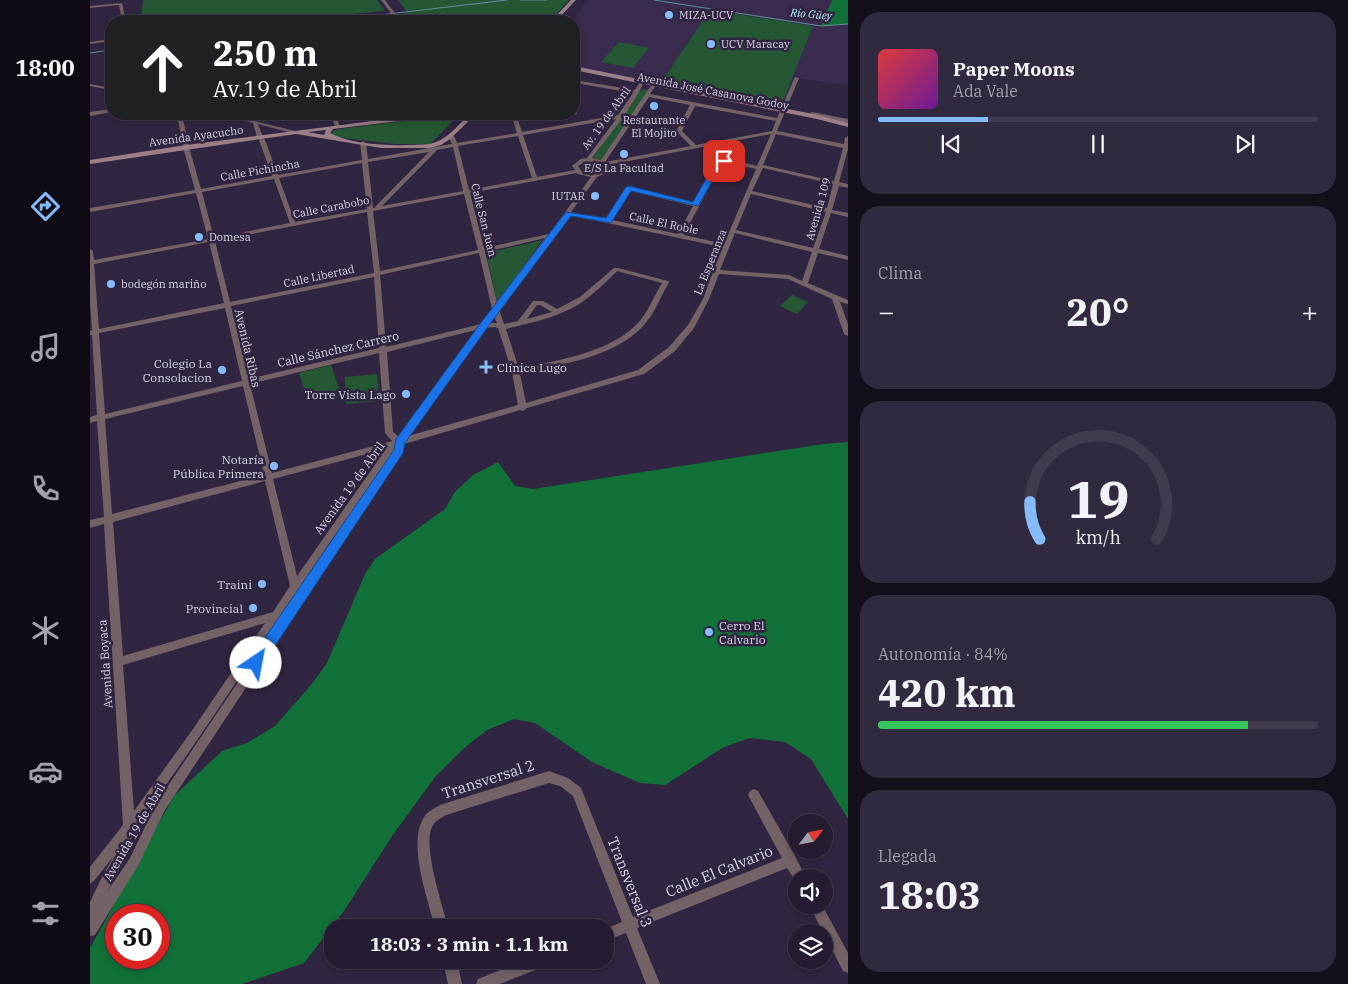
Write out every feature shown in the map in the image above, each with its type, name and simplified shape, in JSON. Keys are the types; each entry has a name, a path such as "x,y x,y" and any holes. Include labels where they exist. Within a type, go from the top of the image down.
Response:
{"street":[{"path":"379,0 392,15"},
{"path":"383,0 392,15"},
{"path":"559,15 574,0"},
{"path":"571,13 582,0"},
{"path":"90,7 121,4 123,15"},
{"path":"90,43 105,41"},
{"name":"Avenida José Casanova Godoy","path":"580,69 630,80 640,88"},
{"name":"Avenida José Casanova Godoy","path":"580,75 782,114 848,123"},
{"path":"630,80 647,78"},
{"path":"659,78 659,82 670,88"},
{"name":"La Esperanza","path":"90,524 400,442 641,372 672,349 691,326 706,300 726,246 797,78"},
{"path":"580,81 640,88"},
{"path":"90,85 105,88"},
{"name":"Av. 19 de Abril","path":"588,160 640,88"},
{"name":"Avenida José Casanova Godoy","path":"651,90 670,88 848,130"},
{"path":"782,114 693,104 651,90 604,165 605,173 595,176 585,175 575,168 576,164 588,160 604,165 774,132 847,147"},
{"path":"693,104 679,131 695,147"},
{"path":"90,114 105,112"},
{"path":"434,148 620,116"},
{"name":"Avenida Ribas","path":"180,120 212,240 244,382 295,587"},
{"path":"247,120 296,132 391,120"},
{"path":"333,120 334,127"},
{"path":"434,148 434,144 457,120"},
{"path":"373,209 395,190 434,148 451,136 467,120"},
{"path":"515,120 535,179"},
{"path":"572,124 573,120"},
{"path":"255,122 293,224"},
{"path":"334,127 327,130 326,134 336,139"},
{"name":"Avenida Ayacucho","path":"90,164 296,132 363,143 408,148 434,148"},
{"name":"Avenida Ayacucho","path":"261,138 304,134"},
{"name":"Calle San Juan","path":"451,136 455,145 496,310 516,372 522,408"},
{"name":"Avenida 109","path":"805,283 829,211 848,138"},
{"path":"363,143 373,209 376,274 389,432 392,437 400,442 483,326 595,176"},
{"name":"Calle Pichincha","path":"90,210 366,162 434,148"},
{"path":"680,236 719,163 729,161 848,186"},
{"name":"Calle Carabobo","path":"90,263 577,171"},
{"path":"608,221 629,189 696,205"},
{"path":"395,190 398,198 410,202"},
{"path":"749,192 848,215"},
{"name":"Calle El Roble","path":"569,213 726,246"},
{"path":"733,231 848,258"},
{"name":"Calle Libertad","path":"92,333 482,252 552,235"},
{"name":"Avenida Boyaca","path":"90,251 94,384 101,418 129,826 119,859 104,885 90,917"},
{"name":"Calle Sánchez Carrero","path":"90,420 483,326 494,325 503,327 520,323 558,312 582,299 616,269 666,282 640,325 623,338 596,351 516,372"},
{"path":"717,272 789,277 848,302"},
{"path":"835,298 848,334"},
{"path":"520,323 526,313 537,302 558,312"},
{"name":"Avenida 19 de Abril","path":"90,877 129,826 276,615 338,522 391,448 400,442"},
{"name":"Avenida 19 de Abril","path":"90,930 134,862 161,806 399,450 400,442"},
{"path":"118,662 276,615"},
{"name":"Transversal 2","path":"440,919 422,846 427,823 433,816 444,810 549,777 569,784 577,792"},
{"name":"Transversal 3","path":"577,792 653,984"},
{"path":"754,795 796,869"},
{"name":"Calle El Calvario","path":"614,932 791,860"},
{"path":"820,914 848,966"},
{"path":"452,969 455,984"},
{"path":"483,984 520,969"}],"shaded area":[{"name":"UCV Maracay","path":"587,0 848,0 848,85 795,78 783,109 584,70 580,69 580,15 577,15"}],"green space":[{"path":"143,0 377,0 385,11 339,15 142,15"},
{"path":"398,0 569,0 555,15 397,15 407,12"},
{"path":"832,0 848,0 848,24 821,26"},
{"path":"710,10 813,26 780,108 671,86 665,82 664,78"},
{"path":"619,42 649,48 633,68 601,62"},
{"path":"641,89 649,90 601,160 593,158"},
{"path":"412,120 454,120 430,144 395,144 336,137 330,134 339,129"},
{"path":"542,240 498,304 486,253"},
{"path":"792,295 808,302 797,314 780,306"},
{"path":"331,365 340,391 307,399 299,373"},
{"path":"377,374 380,401 346,404 345,377"},
{"path":"848,442 848,819 811,759 785,742 750,738 724,747 665,785 640,783 592,762 535,723 514,719 487,730 463,749 435,777 392,836 338,919 324,919 324,937 304,963 242,984 90,984 90,948 105,921 105,969 170,969 170,904 114,904 174,796 222,751 247,743 275,726 311,685 327,663 365,574 375,559 445,509 455,492 473,475 498,462 515,486 533,489 824,444"}],"waterway":[{"name":"Río Güey","path":"380,15 507,0"},
{"name":"Río Güey","path":"520,0 547,0"},
{"name":"Río Güey","path":"654,0 821,26 848,24"},
{"name":"Río Güey","path":"90,53 105,51"}],"place":[{"name":"MIZA-UCV","path":"669,15"},
{"name":"UCV Maracay","path":"711,44"},
{"name":"Restaurante El Mojito","path":"654,106"},
{"name":"E/S La Facultad","path":"624,154"},
{"name":"IUTAR","path":"595,196"},
{"name":"Domesa","path":"199,237"},
{"name":"bodegón mariño","path":"111,284"},
{"name":"Clínica Lugo","path":"486,367"},
{"name":"Colegio La Consolacion","path":"222,370"},
{"name":"Torre Vista Lago","path":"406,394"},
{"name":"Notaría Pública Primera","path":"274,466"},
{"name":"Traini","path":"262,584"},
{"name":"Provincial","path":"253,608"},
{"name":"Cerro El Calvario","path":"709,632"}],"route":[{"path":"256,663 399,450 400,442 483,326 569,213 608,221 627,189 696,205 713,172 719,163 724,161"}]}
